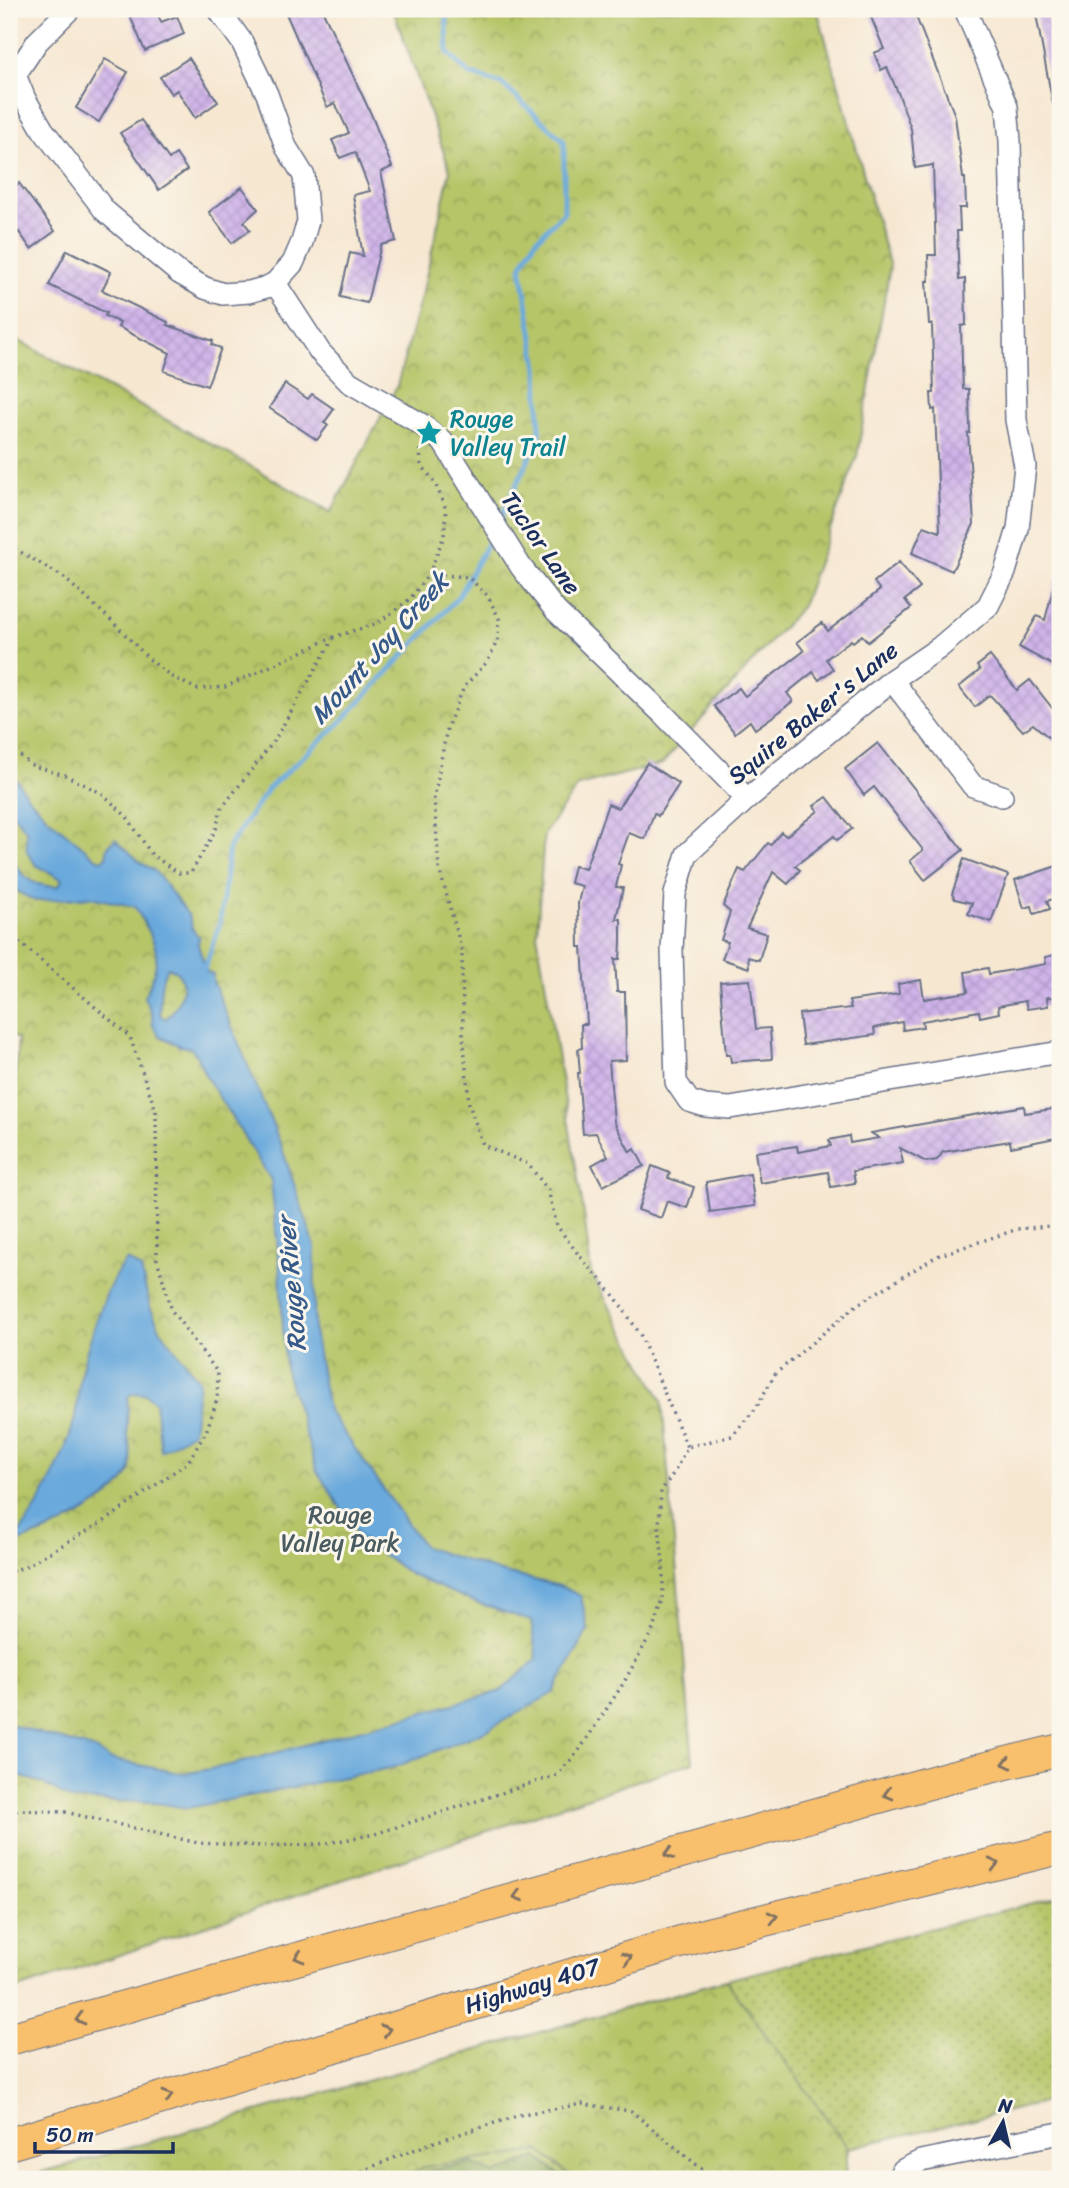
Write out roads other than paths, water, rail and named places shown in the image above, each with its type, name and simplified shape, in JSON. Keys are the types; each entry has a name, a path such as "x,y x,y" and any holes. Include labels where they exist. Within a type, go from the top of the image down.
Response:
{"highway":[{"path":"9,2039 914,1786 1060,1751"},
{"name":"Highway 407","path":"9,2144 706,1934 1060,1848"}],"street":[{"path":"70,9 37,42 12,76 43,130 105,211 179,273 205,288 223,294 249,292 275,283 293,263 308,221 304,176 286,147 267,94 242,42 218,9"},
{"name":"Squire Baker's Lane","path":"965,9 1007,107 1011,153 1016,420 1025,466 1017,529 1005,572 988,606 939,648 892,680 747,799 687,854 675,894 672,950 676,1082 689,1101 705,1106 730,1108 1060,1052"},
{"name":"Tuclor Lane","path":"275,283 320,352 349,382 421,424 443,442 521,567 556,611 747,799"},
{"path":"892,680 973,786 1002,796"},
{"path":"900,2174 921,2161 1060,2133"}],"water":[{"name":"Rouge River","path":"9,769 29,798 47,817 96,858 106,858 108,846 115,839 140,862 155,871 189,916 193,930 199,937 198,945 207,972 213,974 213,982 281,1145 315,1247 314,1331 328,1410 424,1547 500,1572 560,1586 581,1596 588,1630 553,1693 483,1732 395,1767 188,1808 149,1802 71,1800 42,1783 9,1773 9,1724 93,1749 110,1759 184,1774 235,1764 501,1691 537,1659 531,1621 472,1601 411,1575 360,1538 317,1471 285,1368 280,1271 271,1180 191,1048 180,1046 160,1036 153,1026 152,1014 144,997 155,971 156,950 135,907 91,897 35,901 9,887 9,852 17,868 28,879 41,885 59,886 62,879 36,865 27,852 26,830 9,809","holes":["168,967 181,977 182,992 166,1019 160,1015 162,984"]},
{"path":"128,1260 141,1269 150,1307 160,1329 199,1381 193,1432 161,1451 155,1402 146,1394 133,1393 128,1397 127,1426 131,1467 120,1486 73,1519 9,1548 9,1543 38,1504 64,1450 74,1421 81,1373 93,1330 114,1279"}],"waterway":[{"name":"Mount Joy Creek","path":"446,9 448,53 469,74 502,84 564,141 564,212 535,241 521,267 538,368 540,436 499,521"},
{"name":"Mount Joy Creek","path":"204,970 220,923 229,846 268,789 341,722 458,597 493,533"}],"place":[{"name":"Rouge Valley Trail","path":"429,433"}],"park label":[{"name":"Rouge Valley Park","path":"340,1529"}]}
